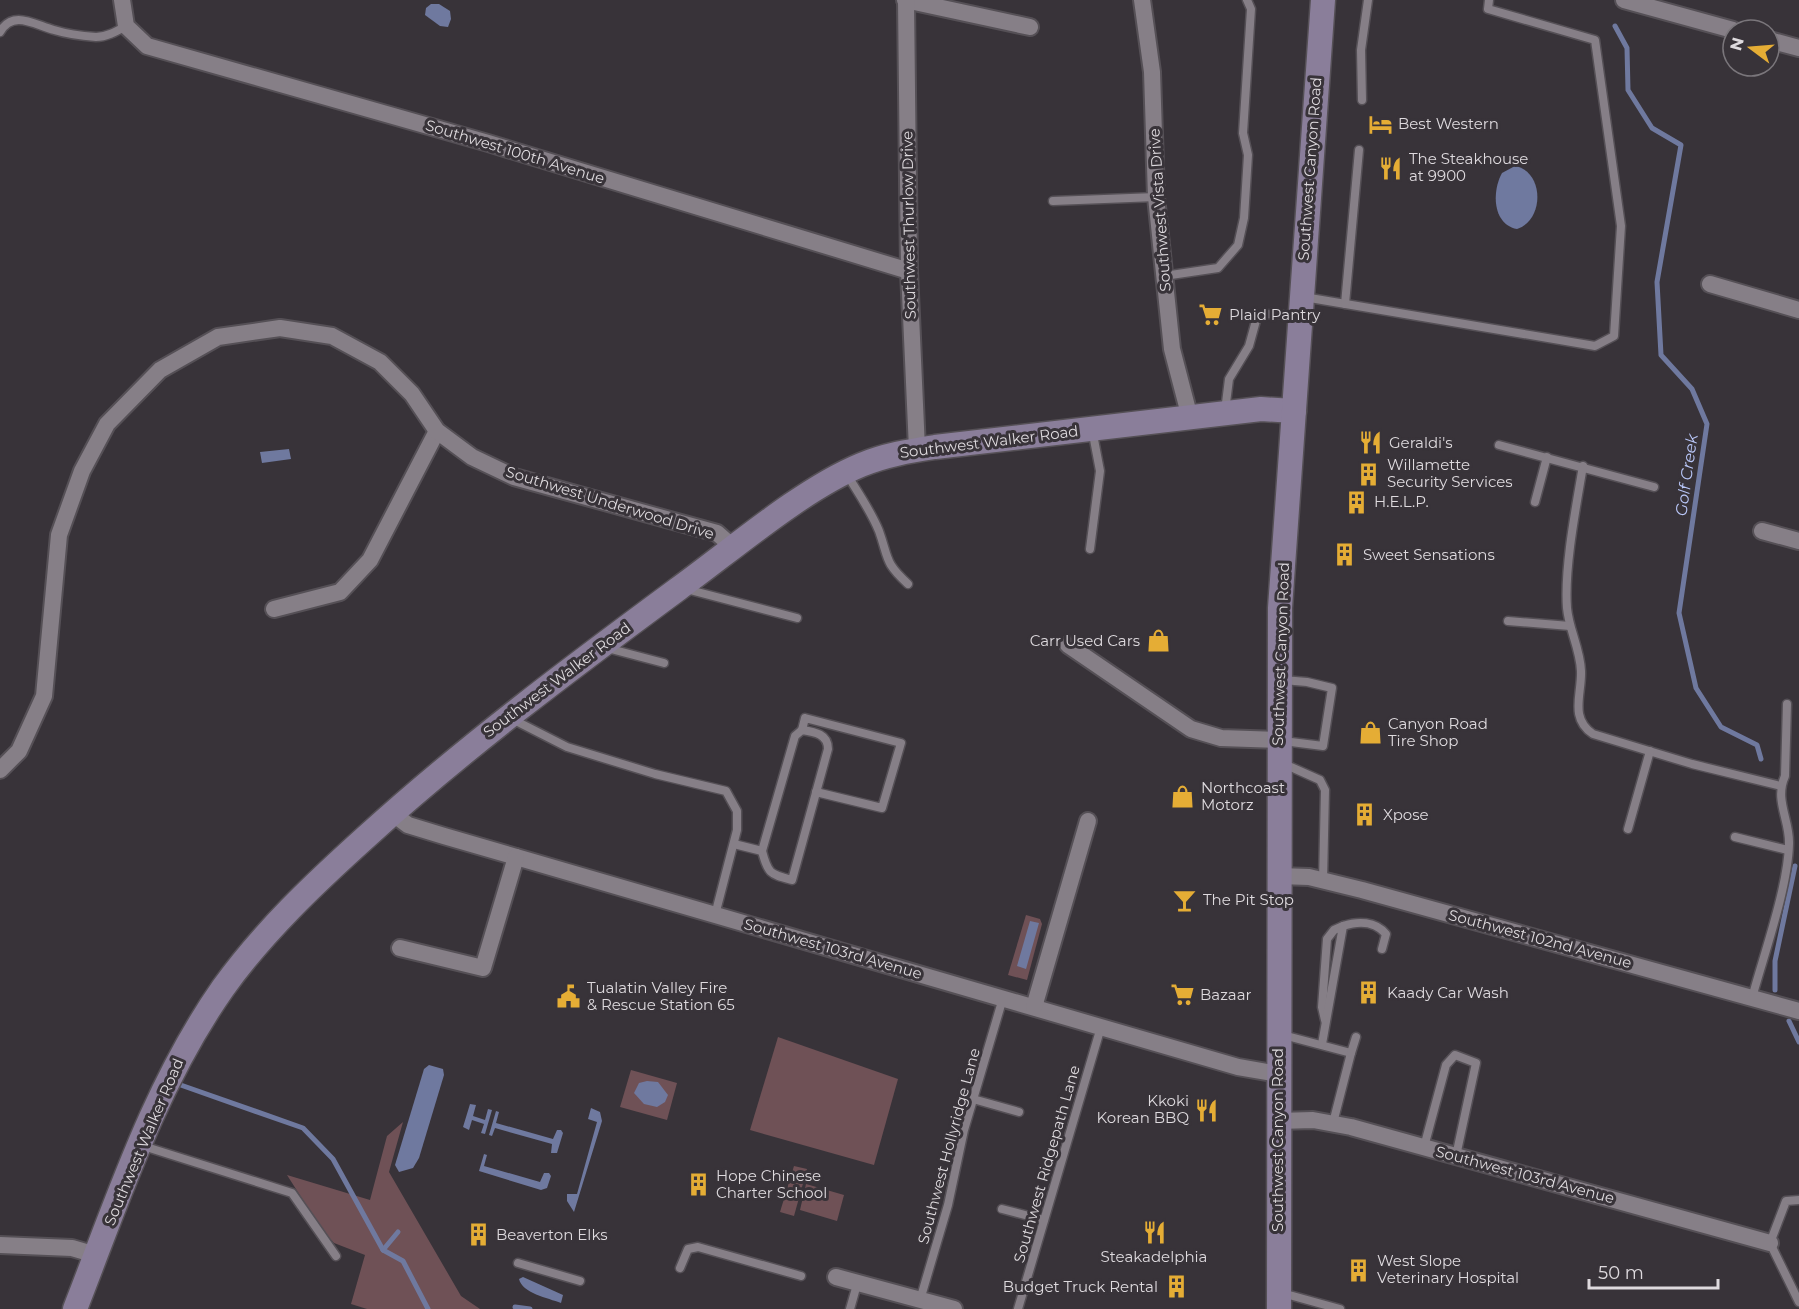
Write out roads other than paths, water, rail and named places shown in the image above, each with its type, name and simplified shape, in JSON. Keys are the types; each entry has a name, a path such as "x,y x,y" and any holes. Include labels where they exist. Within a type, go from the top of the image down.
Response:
{"main road":[{"name":"Southwest Canyon Road","path":"1279,1300 1280,608 1323,0"},
{"name":"Southwest Walker Road","path":"75,1309 140,1145 179,1058 225,984 274,926 339,861 392,813 508,717 734,548 792,506 845,473 887,455 1261,409 1294,411"}],"street":[{"path":"122,0 126,26"},
{"path":"906,0 1030,27"},
{"name":"Southwest Thurlow Drive","path":"906,0 909,271 917,450"},
{"name":"Southwest Vista Drive","path":"1142,0 1152,72 1156,197 1172,349 1190,418"},
{"path":"1624,0 1721,27"},
{"name":"Southwest 100th Avenue","path":"126,26 147,45 177,55 488,143 909,271"},
{"path":"1781,43 1799,48"},
{"path":"1710,284 1799,310"},
{"name":"Southwest Underwood Drive","path":"0,770 19,751 44,696 59,536 82,471 107,424 160,370 218,337 280,328 332,336 380,362 412,394 437,431 472,457 514,477 717,533 734,548"},
{"path":"274,609 340,592 370,560 437,431"},
{"path":"1762,531 1799,541"},
{"path":"1068,645 1191,729 1278,751"},
{"name":"Southwest 103rd Avenue","path":"392,813 415,828 1238,1067 1278,1074"},
{"path":"1034,1007 1088,821"},
{"path":"400,948 483,968 516,857"},
{"name":"Southwest 102nd Avenue","path":"1279,876 1323,881 1799,1009"},
{"name":"Southwest 103rd Avenue","path":"1278,1121 1333,1123 1770,1243"},
{"path":"0,1245 72,1248 96,1255"},
{"path":"836,1277 858,1281 954,1309"}],"lane":[{"path":"1164,276 1218,268 1238,245 1244,218 1248,155 1243,133 1251,9 1247,0"},
{"path":"1362,100 1361,50 1368,0"},
{"path":"1225,414 1229,379 1249,346 1257,317 1300,306 1345,304 1595,346 1614,336 1621,226 1595,40 1488,9 1489,0"},
{"path":"0,32 9,21 16,19 53,30 98,37 111,34 126,26"},
{"path":"1345,304 1359,150"},
{"path":"1053,201 1156,197"},
{"path":"1090,549 1100,471 1092,429"},
{"path":"1499,445 1654,487"},
{"path":"1535,502 1547,457"},
{"path":"1583,466 1568,590 1570,626 1578,644 1581,672 1578,715 1585,728 1593,734 1650,751 1781,786"},
{"path":"845,473 879,531 884,554 893,570 908,584"},
{"path":"680,588 797,618"},
{"path":"1508,621 1570,626"},
{"path":"601,646 664,663"},
{"path":"1278,751 1323,746 1332,688 1307,682 1279,680"},
{"path":"1752,998 1782,884 1788,850 1781,786 1785,776 1787,704"},
{"path":"508,717 567,747 655,774 726,791 737,811 734,844 715,915"},
{"path":"802,730 819,733 828,744 792,880 773,875 767,870 762,851 795,736 802,730 805,718 902,743 882,808 816,792"},
{"path":"1278,751 1320,780 1325,790 1323,881"},
{"path":"1628,829 1650,751"},
{"path":"1735,837 1788,850"},
{"path":"734,844 762,851"},
{"path":"1326,1024 1322,1007 1327,939 1334,930 1357,921 1380,927 1386,934 1382,949"},
{"path":"1322,1044 1343,926"},
{"name":"Southwest Hollyridge Lane","path":"920,1300 948,1205 973,1099 1003,998"},
{"name":"Southwest Ridgepath Lane","path":"1018,1309 1101,1027"},
{"path":"1278,1034 1352,1053"},
{"path":"1333,1123 1356,1037"},
{"path":"1424,1147 1446,1065 1455,1055 1476,1063 1456,1156"},
{"path":"973,1099 1019,1112"},
{"path":"140,1145 292,1193 336,1256"},
{"path":"1799,1200 1786,1201 1770,1243 1799,1302"},
{"path":"1002,1209 1044,1220"},
{"path":"680,1268 688,1249 698,1247 801,1276"},
{"path":"518,1263 580,1281"},
{"path":"850,1309 858,1281"},
{"path":"1279,1300 1340,1309"}],"water":[{"path":"431,4 439,4 450,11 451,19 448,27 440,26 425,15 426,8"},
{"path":"1515,166 1525,170 1531,177 1536,186 1537,196 1533,216 1517,229 1503,221 1496,206 1497,189 1502,173"},
{"path":"289,449 291,459 262,463 260,452"},
{"path":"1030,921 1039,923 1026,969 1017,966"},
{"path":"429,1065 443,1069 444,1075 419,1158 413,1168 399,1172 395,1165 424,1069"},
{"path":"658,1082 668,1095 665,1102 657,1107 644,1104 634,1093 639,1083"},
{"path":"470,1104 476,1105 473,1116 485,1120 488,1109 492,1110 485,1134 481,1133 484,1124 472,1120 469,1130 463,1127"},
{"path":"591,1108 600,1112 602,1121 574,1212 567,1201 567,1194 577,1194 597,1122 588,1119"},
{"path":"496,1111 499,1112 496,1123 553,1139 557,1130 561,1130 563,1133 557,1153 551,1153 552,1144 495,1128 492,1136 489,1135"},
{"path":"484,1154 487,1155 484,1166 540,1182 544,1173 549,1173 551,1176 547,1188 541,1190 479,1171"},
{"path":"523,1277 563,1295 561,1303 525,1288 519,1279"}],"waterway":[{"name":"Golf Creek","path":"1615,26 1627,48 1628,90 1652,128 1681,145 1657,282 1661,355 1692,389 1707,424 1679,613 1696,688 1721,727 1757,745 1761,759"},
{"name":"Golf Creek","path":"1775,990 1775,961 1795,866"},
{"name":"Golf Creek","path":"1789,1021 1799,1042"},
{"path":"175,1083 303,1128 333,1159 383,1250 403,1261 428,1309"},
{"path":"383,1250 398,1232"},
{"path":"515,1307 530,1309"}],"place":[{"name":"Best Western","path":"1380,124"},
{"name":"The Steakhouse at 9900","path":"1391,168"},
{"name":"Plaid Pantry","path":"1211,315"},
{"name":"Geraldi's","path":"1371,443"},
{"name":"Willamette Security Services","path":"1369,474"},
{"name":"H.E.L.P.","path":"1356,502"},
{"name":"Sweet Sensations","path":"1345,555"},
{"name":"Carr Used Cars","path":"1158,641"},
{"name":"Canyon Road Tire Shop","path":"1370,733"},
{"name":"Northcoast Motorz","path":"1183,797"},
{"name":"Xpose","path":"1365,815"},
{"name":"The Pit Stop","path":"1185,900"},
{"name":"Kaady Car Wash","path":"1369,993"},
{"name":"Bazaar","path":"1182,995"},
{"name":"Tualatin Valley Fire & Rescue Station 65","path":"569,997"},
{"name":"Kkoki Korean BBQ","path":"1207,1110"},
{"name":"Hope Chinese Charter School","path":"698,1185"},
{"name":"Steakadelphia","path":"1154,1233"},
{"name":"Beaverton Elks","path":"478,1235"},
{"name":"West Slope Veterinary Hospital","path":"1359,1270"},
{"name":"Budget Truck Rental","path":"1176,1287"}]}
